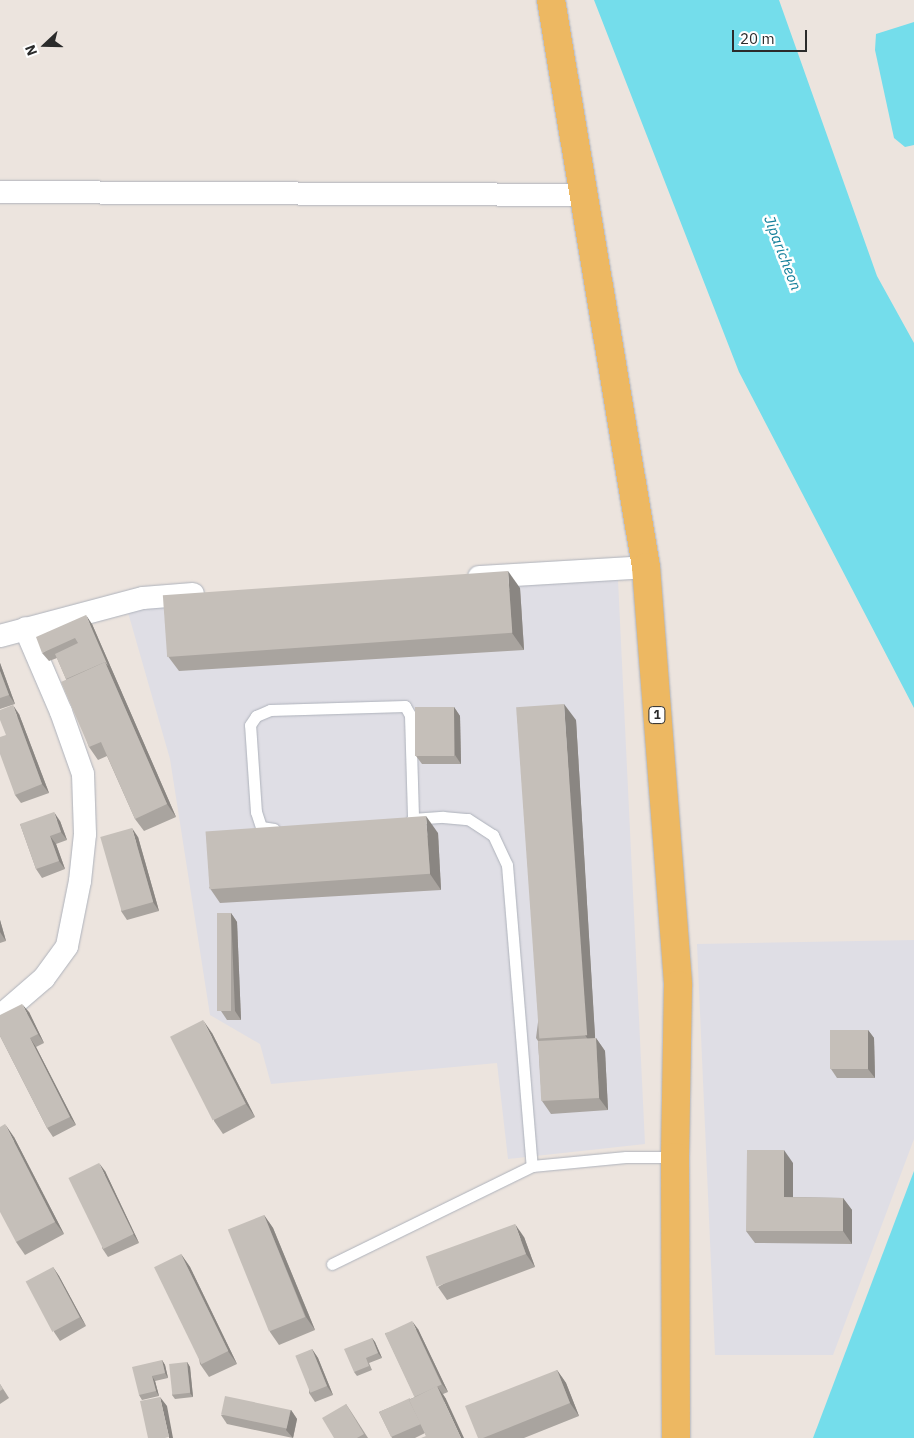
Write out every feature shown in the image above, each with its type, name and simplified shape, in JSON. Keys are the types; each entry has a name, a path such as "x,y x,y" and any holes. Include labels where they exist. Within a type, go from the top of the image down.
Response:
{"main road":[{"name":"1","path":"551,0 646,567 678,985 675,1157 676,1438"}],"street":[{"path":"0,192 583,195"},
{"path":"458,578 646,567"},
{"path":"0,636 143,598 212,593"},
{"path":"0,1016 44,978 68,946 80,881 85,834 83,774 61,712 25,628"}],"lane":[{"path":"288,828 269,829 261,827 256,812 250,725 256,716 270,710 397,704 406,706 410,716 408,819 443,817 468,819 493,835 507,865 532,1166"},
{"path":"332,1264 532,1166 626,1157 675,1157"}],"shaded area":[{"path":"618,580 645,1144 508,1159 497,1063 271,1084 260,1044 210,1015 170,759 127,609"},
{"path":"914,940 914,1139 833,1355 715,1355 697,944"}],"water":[{"name":"Jiparicheon","path":"594,0 779,0 877,276 914,343 914,708 739,372"},
{"path":"914,22 914,145 905,147 894,138 875,50 876,34"},
{"path":"914,1171 914,1438 813,1438"}],"building":[{"path":"508,571 512,633 167,657 163,595"},
{"path":"86,615 108,666 105,662 66,679 55,654 78,643 75,638 42,653 36,637"},
{"path":"105,662 167,804 135,819 101,742 89,747 61,682"},
{"path":"0,671 9,695 0,698"},
{"path":"564,704 587,1035 539,1039 516,707"},
{"path":"13,705 42,784 15,795 0,754 0,737 6,735 0,720 0,710"},
{"path":"415,707 454,707 454,756 415,756"},
{"path":"54,812 61,832 50,836 59,861 36,869 20,824"},
{"path":"426,816 430,874 210,889 206,831"},
{"path":"132,828 153,902 122,911 100,837"},
{"path":"217,913 231,913 231,1011 217,1011"},
{"path":"22,1004 38,1034 30,1038 70,1117 47,1128 0,1036 0,1015"},
{"path":"203,1020 246,1104 213,1121 170,1037"},
{"path":"830,1030 868,1030 868,1069 830,1069"},
{"path":"596,1038 599,1098 541,1101 538,1041"},
{"path":"5,1124 55,1222 16,1242 0,1212 0,1127"},
{"path":"747,1150 784,1150 784,1197 843,1198 843,1231 746,1231"},
{"path":"99,1163 134,1234 103,1249 68,1178"},
{"path":"264,1215 305,1317 269,1332 228,1230"},
{"path":"515,1224 526,1254 437,1287 426,1256"},
{"path":"181,1254 228,1351 201,1364 154,1267"},
{"path":"53,1267 80,1317 52,1332 26,1282"},
{"path":"412,1321 442,1384 414,1397 385,1334"},
{"path":"372,1338 378,1353 366,1358 369,1366 354,1372 344,1349"},
{"path":"312,1349 327,1386 310,1393 295,1356"},
{"path":"162,1360 165,1373 152,1376 156,1391 139,1395 132,1367"},
{"path":"187,1362 190,1393 172,1395 169,1364"},
{"path":"557,1370 570,1403 483,1438 478,1438 465,1406"},
{"path":"437,1386 461,1438 421,1438 426,1436 409,1400"},
{"path":"225,1396 291,1410 287,1429 221,1415"},
{"path":"160,1397 169,1437 148,1438 140,1401"},
{"path":"410,1398 409,1400 421,1424 391,1437 379,1412"},
{"path":"346,1404 364,1434 357,1438 334,1438 322,1418"}]}
